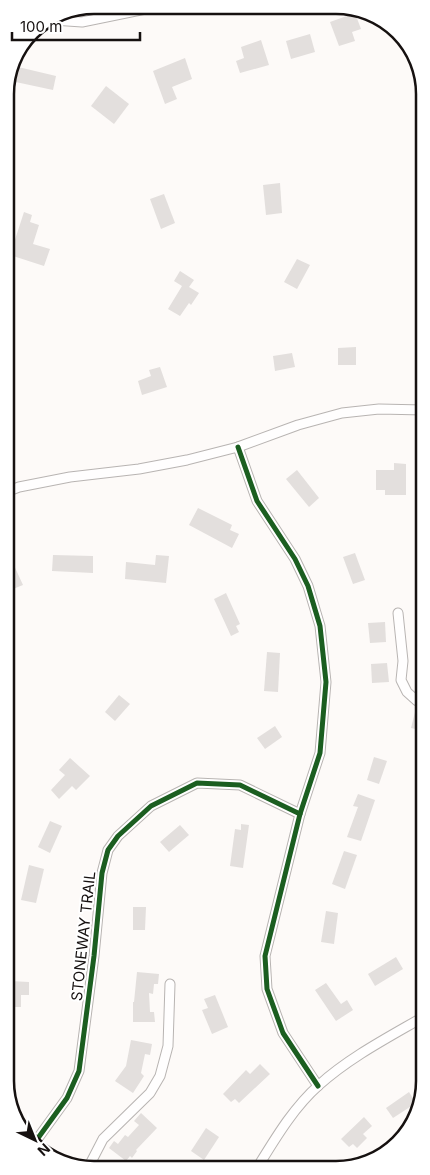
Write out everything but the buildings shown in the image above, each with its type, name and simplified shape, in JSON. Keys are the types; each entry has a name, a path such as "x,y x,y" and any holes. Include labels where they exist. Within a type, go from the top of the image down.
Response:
{"street":[{"path":"62,21 82,22 124,14"},
{"path":"14,489 70,477 148,467 238,447 298,425 342,413 379,409 416,410"},
{"path":"238,447 257,501 295,559 308,586 320,626 326,682 320,753 300,814 265,956 267,989 283,1034 318,1086"},
{"path":"398,612 403,661 401,680 407,692 416,700"},
{"name":"STONEWAY TRAIL","path":"38,1139 67,1098 79,1071 94,956 102,873 108,850 118,836 151,806 197,784 240,786 300,814"},
{"path":"92,1161 103,1139 150,1093 160,1076 168,1046 170,984"},
{"path":"261,1161 276,1136 318,1086 352,1059 416,1021"}],"cycle path":[{"path":"238,447 257,501 295,559 308,586 320,626 326,682 320,753 300,814 265,956 267,989 283,1033 318,1086"},
{"path":"38,1139 67,1098 79,1071 94,956 102,873 108,850 118,836 151,806 197,783 240,785 300,814"}]}
